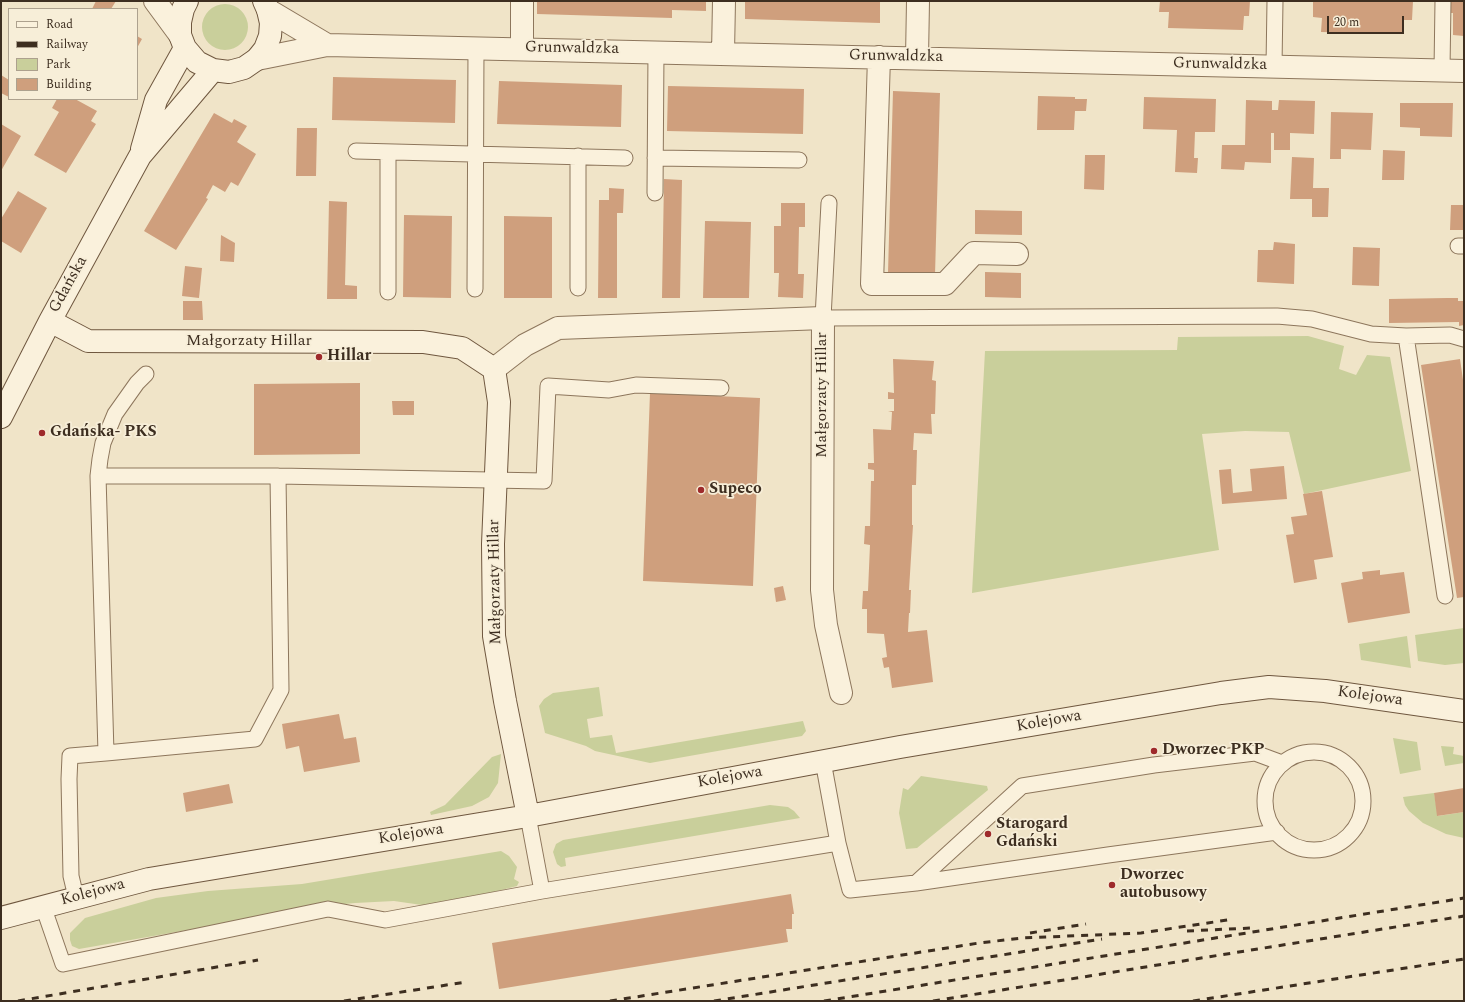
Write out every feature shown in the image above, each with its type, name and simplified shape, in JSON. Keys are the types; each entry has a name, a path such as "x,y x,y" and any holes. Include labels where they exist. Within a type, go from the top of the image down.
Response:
{"street":[{"path":"155,1 197,62 213,70 229,72 244,68 257,59 265,48 270,36 271,23 266,5"},
{"path":"183,42 180,22 183,9 188,1"},
{"path":"522,1 522,48"},
{"path":"723,53 724,1"},
{"path":"917,58 918,1"},
{"name":"Grunwaldzka","path":"266,5 328,44"},
{"name":"Gdańska","path":"140,156 156,100 183,42"},
{"name":"Grunwaldzka","path":"257,59 328,44 1464,71"},
{"path":"879,57 872,284 945,284 974,253 1017,254"},
{"name":"Gdańska","path":"1,417 50,321 140,156 213,70"},
{"name":"Małgorzaty Hillar","path":"494,369 525,345 558,328 823,318 822,590 826,625 840,693"},
{"name":"Małgorzaty Hillar","path":"50,321 88,341 423,342 462,348 494,369 499,402 493,544 494,636 505,701 528,816"},
{"name":"Kolejowa","path":"1,918 149,879 528,816 823,761 1189,698 1268,687 1325,691 1464,711"}],"lane":[{"path":"1274,66 1275,1"},
{"path":"1442,70 1443,1"},
{"path":"475,289 476,47"},
{"path":"655,193 656,51"},
{"path":"356,151 625,158"},
{"path":"388,152 388,292"},
{"path":"578,156 578,288"},
{"path":"655,158 799,160"},
{"path":"829,203 823,318 1277,316 1312,319 1371,334 1406,336 1450,335 1464,339"},
{"path":"1406,336 1445,596"},
{"path":"106,753 98,476 102,451 109,427 126,398 146,374"},
{"path":"98,476 278,476 544,481 548,386 609,390 636,385 721,388"},
{"path":"76,897 71,876 70,756 255,738 281,690 278,476"},
{"path":"1315,752 1333,755 1348,764 1358,779 1363,796 1362,814 1354,830 1342,842 1325,849 1307,849 1290,844 1277,832 1268,816 1265,797 1270,779 1282,763 1298,755 1315,752"},
{"path":"916,883 1022,786 1154,766 1255,753 1282,763"},
{"path":"823,761 838,843 850,890 916,883 1277,832"},
{"path":"528,816 542,891"},
{"path":"43,906 63,964 328,909 385,920 542,891 838,843"}],"green space":[{"path":"225,4 238,8 244,14 248,27 244,40 238,46 225,50 212,46 206,40 202,27 206,14 212,8"},
{"path":"1308,336 1344,346 1339,369 1356,375 1367,355 1390,357 1411,471 1304,494 1289,432 1245,431 1202,434 1219,550 972,593 985,351 1177,350 1178,337"},
{"path":"1464,628 1464,663 1445,665 1418,661 1415,635"},
{"path":"1407,636 1411,668 1361,660 1359,644"},
{"path":"599,687 603,716 587,719 590,738 612,735 616,753 803,721 806,731 802,736 650,763 595,751 586,746 545,733 539,706 544,699 553,693"},
{"path":"1393,738 1417,742 1421,770 1400,774"},
{"path":"1441,746 1454,747 1453,754 1464,756 1464,763 1445,766"},
{"path":"501,754 498,783 489,797 472,806 431,815 430,812 445,805 492,757"},
{"path":"921,776 987,786 988,790 917,848 906,849 899,813 903,788 908,790"},
{"path":"1434,793 1438,816 1464,812 1464,838 1446,834 1423,823 1409,811 1405,805 1403,797"},
{"path":"770,805 788,807 800,818 565,858 566,866 561,867 557,864 553,852 556,844 563,840"},
{"path":"501,851 509,856 517,867 514,879 519,882 517,886 436,907 394,901 355,903 325,906 79,949 72,946 70,940 70,933 85,918 156,898 208,891 302,884"}],"building":[{"path":"96,1 116,1 112,8 92,8"},
{"path":"537,1 706,1 706,11 672,10 672,18 537,14"},
{"path":"745,1 880,1 880,23 745,19"},
{"path":"1160,1 1250,1 1249,16 1244,16 1243,30 1168,28 1169,12 1159,12"},
{"path":"1313,1 1413,1 1412,20 1403,20 1402,34 1321,32 1322,18 1313,17"},
{"path":"1450,1 1464,1 1464,36 1453,35 1453,13 1450,13"},
{"path":"138,37 142,39 138,46"},
{"path":"1,75 8,79 8,96 1,93"},
{"path":"333,77 456,80 455,123 332,120"},
{"path":"499,81 622,85 621,127 497,124"},
{"path":"668,86 804,89 803,134 667,131"},
{"path":"893,91 940,93 935,275 888,273"},
{"path":"1038,96 1075,97 1075,99 1087,99 1086,111 1075,111 1074,130 1037,130"},
{"path":"1144,97 1216,99 1215,132 1195,132 1194,158 1198,158 1197,173 1175,172 1177,130 1143,129"},
{"path":"56,100 77,100 97,111 91,121 96,124 66,173 34,155 59,112 52,108"},
{"path":"1246,100 1272,101 1272,110 1278,110 1279,100 1315,101 1314,134 1290,133 1290,150 1274,150 1274,133 1271,133 1271,163 1245,162 1244,170 1221,169 1222,145 1245,145"},
{"path":"1400,103 1453,103 1452,137 1420,136 1420,128 1400,127"},
{"path":"1331,112 1373,113 1371,150 1341,149 1341,159 1330,159"},
{"path":"214,113 232,123 234,119 247,126 237,142 256,154 238,186 231,182 225,192 213,185 206,198 208,199 176,250 144,231"},
{"path":"1,124 21,136 1,171"},
{"path":"297,128 317,128 316,176 296,176"},
{"path":"1383,150 1405,151 1404,180 1382,180"},
{"path":"1085,155 1105,155 1104,190 1084,189"},
{"path":"1292,157 1314,158 1313,188 1329,188 1328,217 1312,217 1312,199 1290,199"},
{"path":"664,179 682,180 680,298 662,298"},
{"path":"609,188 624,189 623,213 617,213 617,298 598,298 599,200 609,200"},
{"path":"18,191 47,208 21,253 1,241 1,219"},
{"path":"329,201 347,202 345,285 357,286 357,299 327,299"},
{"path":"781,203 805,203 805,227 799,227 798,274 804,274 803,298 778,297 779,273 774,273 774,226 781,226"},
{"path":"1451,205 1464,205 1464,230 1450,230"},
{"path":"975,210 1022,211 1022,235 975,234"},
{"path":"404,215 452,216 451,298 403,297"},
{"path":"504,216 552,217 552,298 504,298"},
{"path":"705,221 751,222 749,298 703,298"},
{"path":"221,235 235,243 234,262 220,261"},
{"path":"1274,242 1295,244 1294,284 1257,282 1258,250 1273,250"},
{"path":"1353,247 1380,248 1379,286 1352,285"},
{"path":"185,266 202,268 199,298 182,296"},
{"path":"985,272 1021,273 1021,298 985,297"},
{"path":"1458,298 1458,301 1464,301 1464,325 1459,326 1459,322 1389,323 1389,299"},
{"path":"183,301 202,301 203,320 183,320"},
{"path":"893,359 934,361 932,380 936,381 935,414 931,414 932,434 914,433 913,450 917,450 916,485 912,485 913,525 908,632 927,630 933,682 892,688 889,667 884,668 882,658 887,657 884,634 867,633 867,609 862,609 863,591 868,591 870,545 864,544 865,526 870,526 871,481 874,481 874,470 868,469 868,463 874,463 873,429 891,430 892,412 888,411 894,411 894,399 888,399 888,392 894,393"},
{"path":"1460,359 1464,387 1464,597 1457,598 1421,365"},
{"path":"360,383 360,454 254,455 254,384"},
{"name":"Supeco","path":"650,393 760,398 753,586 643,581"},
{"path":"392,401 414,401 414,415 393,415"},
{"path":"1284,466 1287,499 1222,504 1219,470 1231,469 1233,493 1252,491 1250,469"},
{"path":"1322,491 1333,557 1314,560 1317,579 1294,583 1286,535 1294,534 1291,517 1307,515 1303,494"},
{"path":"1380,570 1380,575 1404,572 1410,613 1348,623 1341,583 1363,579 1362,572"},
{"path":"783,586 786,600 776,602 774,588"},
{"path":"339,714 344,739 356,737 360,762 304,772 299,746 286,749 282,724"},
{"path":"229,784 233,803 186,812 183,793"},
{"path":"1464,788 1464,812 1437,816 1434,793"},
{"path":"791,894 794,914 792,914 792,929 786,929 788,942 499,989 492,943"}],"railway":[{"path":"824,1001 1464,898"},
{"path":"933,1001 1464,916"},
{"path":"610,1001 979,943 1022,938 1141,933 1234,919"},
{"path":"1030,933 1086,924"},
{"path":"1187,931 1251,928"},
{"path":"714,1001 1102,939"},
{"path":"1193,1001 1464,959"},
{"path":"18,1001 258,960"},
{"path":"344,1001 466,982"}],"place":[{"name":"Hillar","path":"319,357"},
{"name":"Gdańska- PKS","path":"42,433"},
{"name":"Supeco","path":"701,490"},
{"name":"Dworzec PKP","path":"1154,751"},
{"name":"Starogard Gdański","path":"988,834"},
{"name":"Dworzec autobusowy","path":"1112,885"}]}
